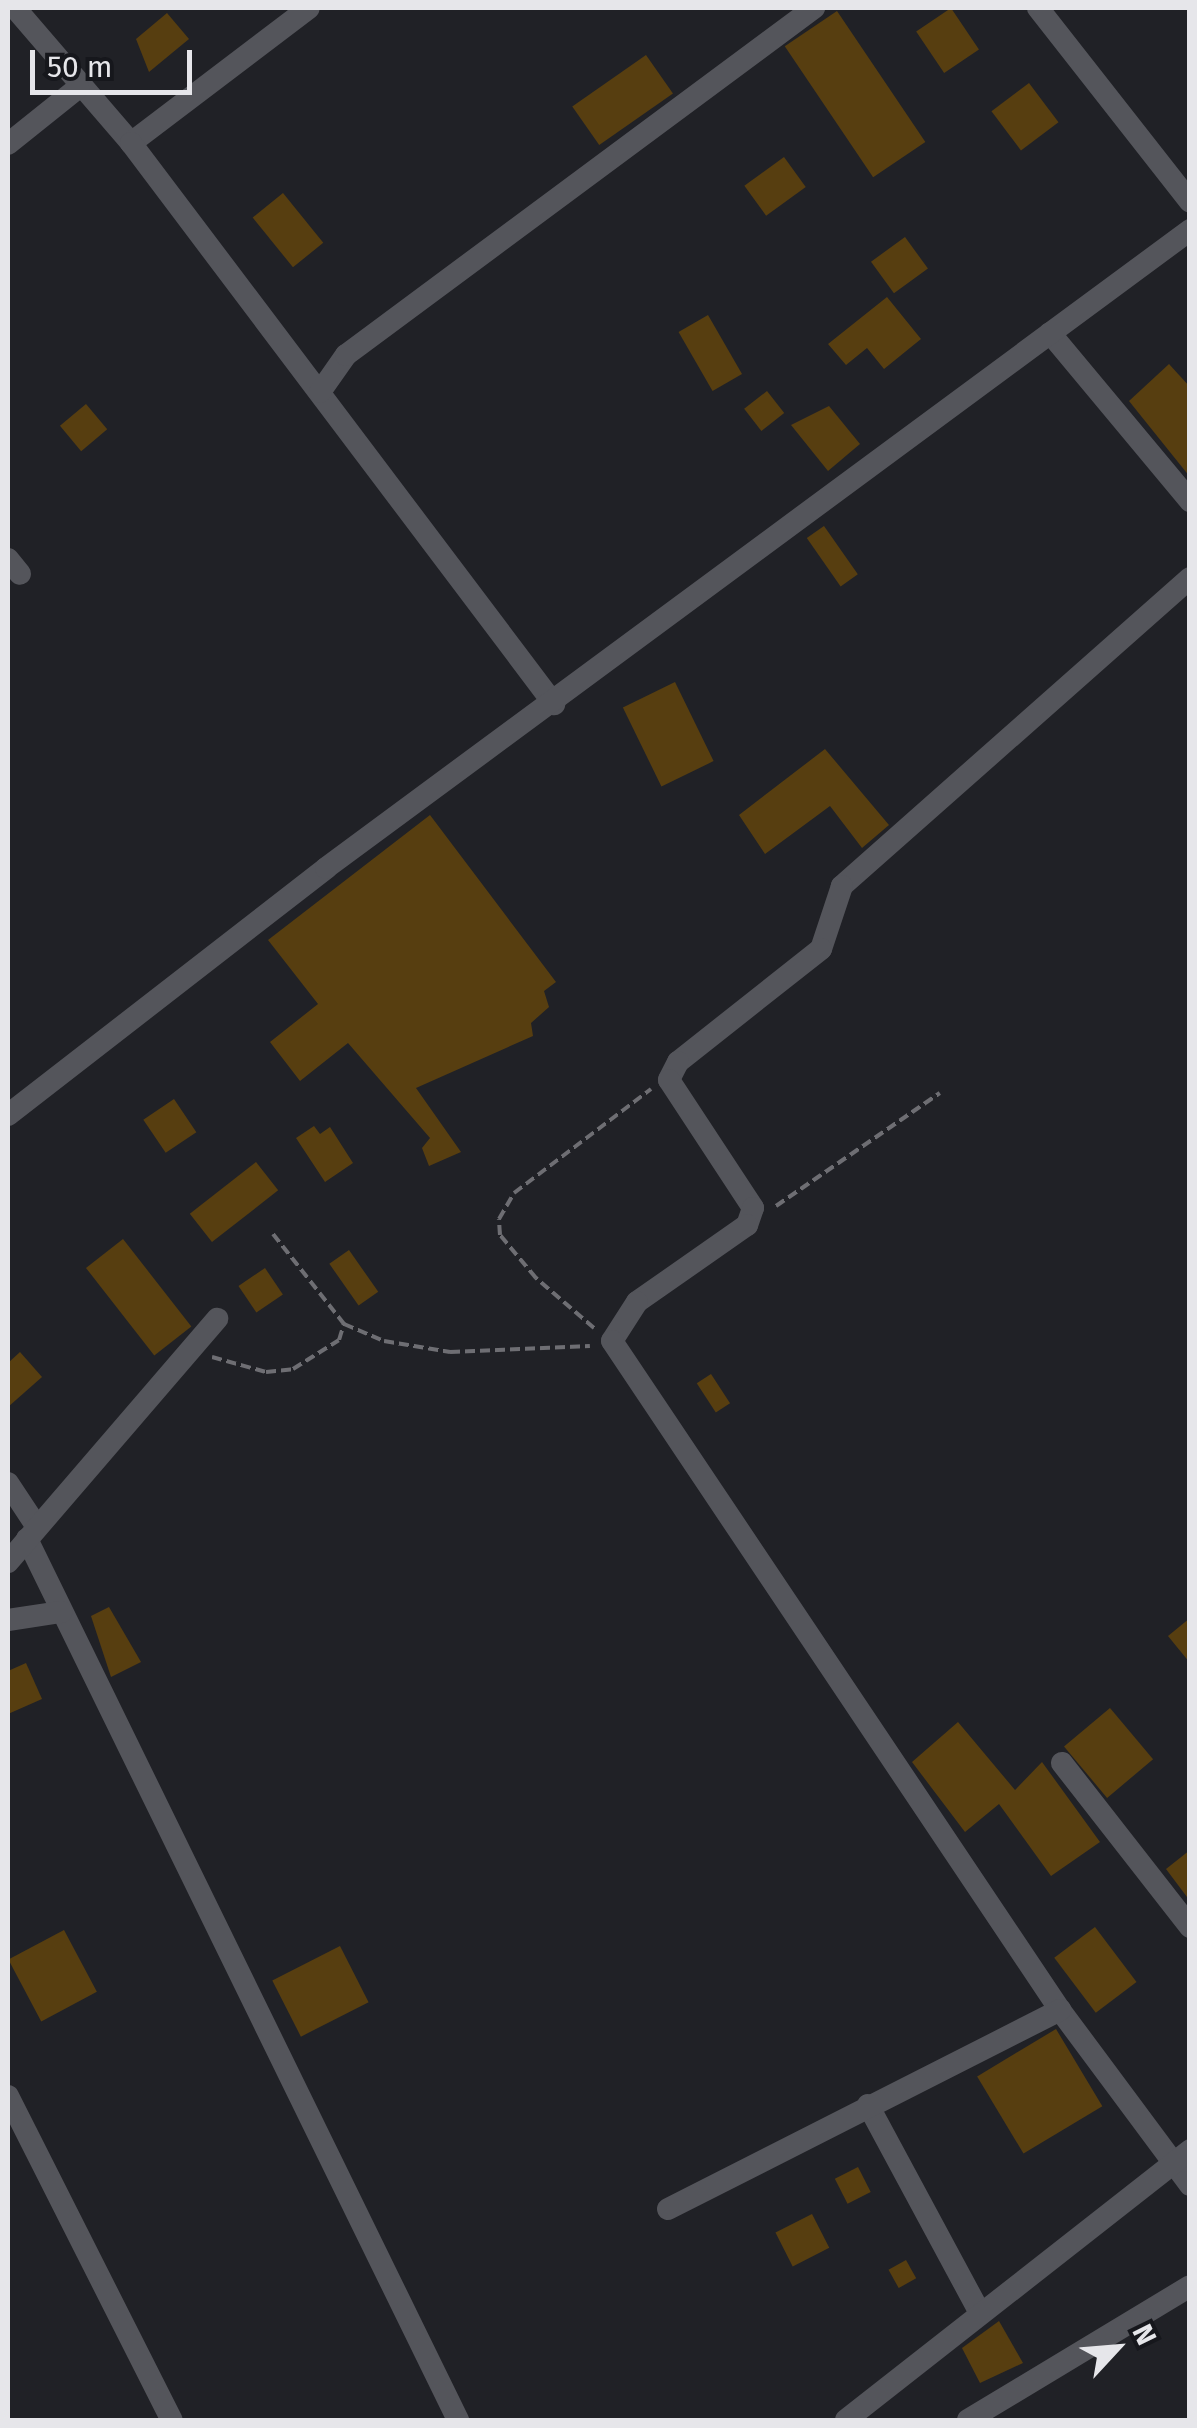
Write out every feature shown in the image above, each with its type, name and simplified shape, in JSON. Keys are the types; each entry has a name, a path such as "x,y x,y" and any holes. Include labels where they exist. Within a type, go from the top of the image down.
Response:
{"street":[{"path":"15,8 78,88 131,144 554,704"},
{"path":"131,144 309,8"},
{"path":"320,392 346,355 814,8"},
{"path":"1038,8 1190,202"},
{"path":"8,144 78,88"},
{"path":"8,1115 1190,230"},
{"path":"1050,333 1190,501"},
{"path":"1190,578 842,886 820,949 678,1062 669,1080 742,1187 749,1218 637,1302 619,1320 615,1348 1060,2010 1182,2157 1190,2185"},
{"path":"8,1562 216,1319"},
{"path":"8,1483 61,1612 458,2420"},
{"path":"8,1620 61,1612"},
{"path":"1062,1762 1190,1927"},
{"path":"668,2209 1060,2010"},
{"path":"8,2096 172,2420"},
{"path":"868,2105 980,2313"},
{"path":"846,2420 1182,2157"},
{"path":"968,2420 1190,2286"}],"path":[{"path":"615,1348 536,1278 500,1235 499,1219 514,1194 669,1080"},
{"path":"749,1218 940,1093"},
{"path":"273,1234 344,1324 410,1349 615,1348"},
{"path":"182,1358 293,1369 339,1340 344,1324"}],"building":[{"path":"951,8 979,49 944,73 916,31"},
{"path":"837,11 925,142 873,177 785,46"},
{"path":"167,13 189,39 149,72 136,39"},
{"path":"646,55 673,94 599,145 572,107"},
{"path":"1029,83 1058,122 1021,150 991,111"},
{"path":"784,157 806,187 766,216 744,186"},
{"path":"283,193 323,243 293,267 253,218"},
{"path":"905,237 928,269 894,293 871,262"},
{"path":"887,297 921,339 884,369 867,348 846,365 828,344"},
{"path":"708,315 742,374 713,391 679,332"},
{"path":"1169,364 1190,387 1190,477 1129,401"},
{"path":"767,391 784,413 761,431 744,409"},
{"path":"86,404 107,429 81,451 60,426"},
{"path":"829,406 860,444 828,471 791,425"},
{"path":"824,526 858,574 841,586 807,538"},
{"path":"675,682 714,761 661,787 623,707"},
{"path":"825,749 889,825 862,848 830,806 765,854 739,815"},
{"path":"430,815 556,982 544,991 549,1007 531,1023 533,1036 416,1088 461,1152 429,1166 422,1148 430,1138 348,1043 300,1081 270,1042 318,1004 268,940"},
{"path":"174,1099 196,1132 166,1153 143,1120"},
{"path":"314,1126 320,1134 330,1127 353,1163 325,1182 296,1138"},
{"path":"256,1162 278,1190 212,1242 190,1214"},
{"path":"123,1239 191,1326 154,1355 86,1268"},
{"path":"349,1250 378,1292 359,1306 329,1264"},
{"path":"265,1268 283,1295 256,1312 238,1286"},
{"path":"20,1352 42,1377 8,1407 8,1363"},
{"path":"711,1374 730,1403 716,1413 697,1383"},
{"path":"109,1607 141,1662 111,1677 91,1616"},
{"path":"1190,1618 1190,1663 1168,1636"},
{"path":"26,1663 42,1699 8,1714 8,1671"},
{"path":"1110,1708 1153,1759 1107,1798 1064,1747"},
{"path":"958,1722 1015,1790 1042,1762 1100,1842 1051,1876 999,1804 965,1832 912,1762"},
{"path":"1190,1850 1190,1901 1166,1869"},
{"path":"1095,1927 1137,1982 1096,2013 1054,1958"},
{"path":"64,1930 97,1992 41,2021 8,1960"},
{"path":"340,1946 369,2002 301,2037 272,1981"},
{"path":"1056,2029 1102,2106 1023,2154 977,2076"},
{"path":"858,2167 871,2192 848,2204 835,2179"},
{"path":"812,2214 829,2248 793,2266 775,2233"},
{"path":"906,2260 916,2278 899,2288 889,2270"},
{"path":"999,2321 1023,2363 980,2383 962,2348"}]}
